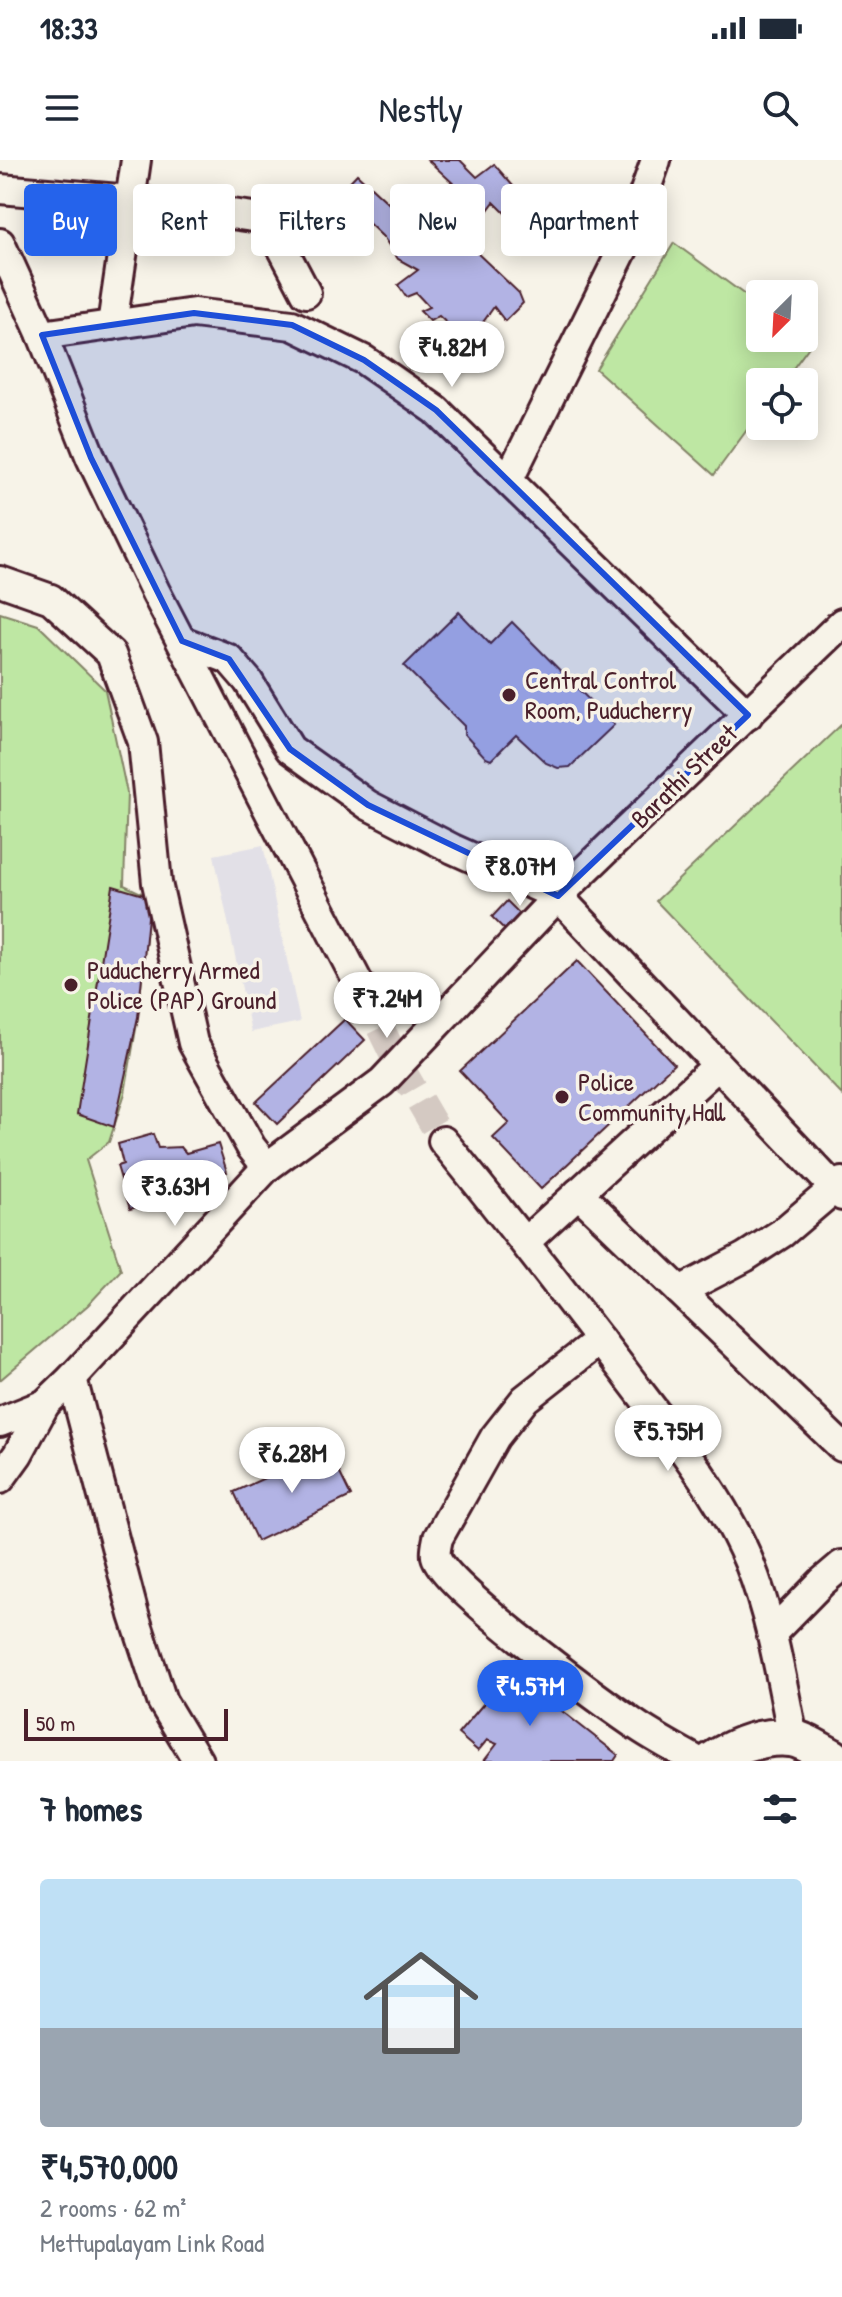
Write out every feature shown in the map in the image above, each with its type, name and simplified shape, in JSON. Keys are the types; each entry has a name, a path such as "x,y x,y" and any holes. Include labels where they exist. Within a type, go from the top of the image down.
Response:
{"street":[{"path":"112,325 136,160"},
{"path":"509,479 629,237 656,160"},
{"path":"0,189 131,200 267,219 306,293"},
{"path":"0,243 42,335 91,458 156,593 362,990"},
{"path":"42,335 194,313 292,325 364,360 436,410 748,715"},
{"path":"0,581 51,599 111,654 143,742 157,883 193,1043 251,1147 267,1167"},
{"name":"Barathi Street","path":"45,1404 267,1167 382,1082 558,896 842,623"},
{"path":"182,641 229,659 248,681 290,749 368,805 453,849 558,896 717,1066 840,1189 745,1257 680,1291"},
{"path":"525,1242 717,1066"},
{"path":"443,1141 525,1242 687,1454 719,1507 748,1561 773,1632 793,1738"},
{"path":"578,1193 842,1447"},
{"path":"600,1340 525,1399 495,1437 438,1538 436,1557 447,1574 474,1599 580,1685 636,1725 697,1761"},
{"path":"72,1378 134,1615 162,1701 198,1761"},
{"path":"0,1422 45,1404"},
{"path":"0,1479 18,1454 45,1404"},
{"path":"773,1632 842,1565"},
{"path":"712,1761 732,1748 759,1739 793,1738 836,1761"}],"highlighted area":[{"path":"194,313 292,325 364,360 436,410 748,715 558,896 368,805 290,749 229,659 182,641 91,458 42,335"}],"shaded area":[{"path":"263,845 300,1022 251,1032 214,855"}],"green space":[{"path":"674,243 746,296 746,352 805,352 793,368 746,368 746,431 714,475 596,369"},
{"name":"Puducherry Armed Police (PAP) Ground","path":"0,613 38,625 105,690 127,793 124,885 150,897 138,1017 125,1093 109,1142 86,1160 121,1270 88,1305 0,1380"},
{"path":"842,724 842,1095 656,901"}],"building":[{"path":"428,160 460,160 477,177 494,164 511,184 501,184 501,209 494,202 485,214 485,184 454,184"},
{"path":"357,174 368,184 348,184"},
{"path":"374,190 390,205 390,247 374,228"},
{"path":"396,256 480,256 519,293 523,303 505,321 494,307 468,343 439,316 430,321 420,311 429,307 416,293 406,297 398,285 418,270"},
{"name":"Central Control Room, Puducherry","path":"459,612 490,644 512,622 614,725 570,767 558,768 546,763 516,735 491,760 486,758 464,734 464,726 404,666"},
{"path":"113,886 150,897 138,1017 114,1127 77,1114"},
{"path":"507,901 520,914 505,930 492,917"},
{"name":"Police Community Hall","path":"577,961 674,1064 541,1189 493,1138 509,1123 460,1071"},
{"path":"345,1019 365,1040 277,1124 256,1102"},
{"path":"153,1134 158,1148 181,1147 186,1153 218,1144 227,1172 193,1181 195,1190 130,1209 117,1166 123,1164 118,1144"},
{"path":"328,1449 351,1496 257,1541 234,1492"},
{"path":"511,1671 618,1755 614,1761 484,1761 497,1744 487,1740 478,1751 458,1734"}],"tunnel":[{"path":"362,990 395,1058 443,1141"}],"place":[{"name":"Central Control Room, Puducherry","path":"509,695"},
{"name":"Puducherry Armed Police (PAP) Ground","path":"71,985"},
{"name":"Police Community Hall","path":"562,1097"}]}
